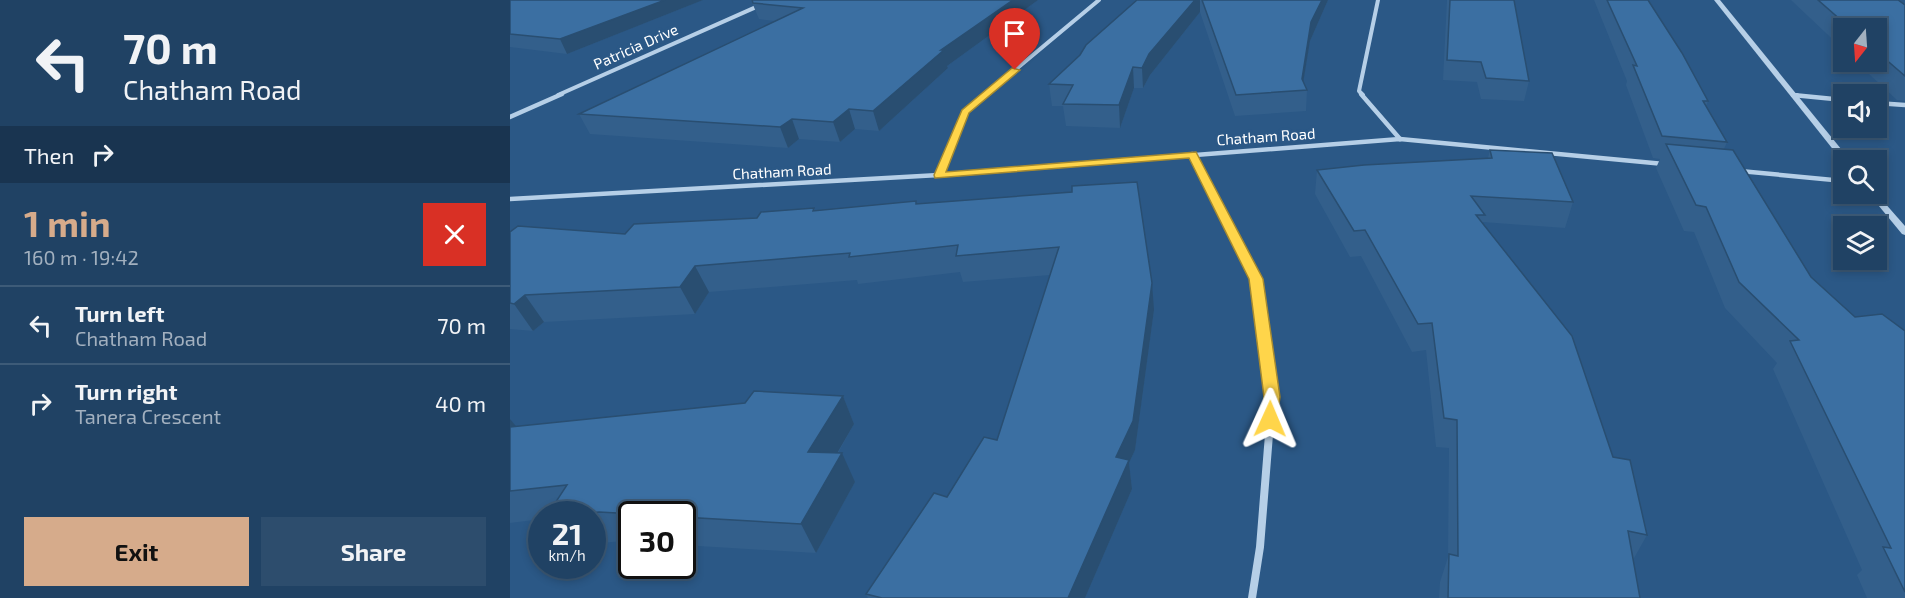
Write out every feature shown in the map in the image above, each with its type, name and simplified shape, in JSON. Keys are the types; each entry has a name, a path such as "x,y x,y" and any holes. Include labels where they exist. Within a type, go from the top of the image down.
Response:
{"street":[{"name":"Patricia Drive","path":"510,117 772,0"},
{"path":"939,175 965,112 1099,0"},
{"path":"1378,0 1359,91 1400,139"},
{"path":"1717,0 1838,150"},
{"path":"1793,95 1833,99"},
{"path":"1887,104 1905,105"},
{"name":"Chatham Road","path":"510,199 939,175 1400,139 1669,164"},
{"path":"1192,154 1256,279 1258,291 1272,397 1260,547 1252,598"},
{"path":"1738,171 1833,180"},
{"path":"1881,204 1905,232"}],"building":[{"path":"510,0 665,0 560,39 510,34"},
{"path":"752,0 1013,0 941,50 944,50 873,111 849,109 833,122 792,119 780,127 579,114 803,8 753,3"},
{"path":"1137,0 1195,0 1149,54 1142,68 1133,67 1119,105 1063,104 1073,85 1049,84 1080,55 1086,45"},
{"path":"1202,0 1322,0 1311,22 1302,79 1307,90 1236,95"},
{"path":"1450,0 1514,0 1529,81 1486,78 1481,62 1447,60"},
{"path":"1607,0 1648,0 1682,53 1708,101 1703,101 1727,142 1662,136 1633,65 1637,66"},
{"path":"1818,0 1898,0 1905,5 1905,76 1887,60 1887,18 1839,18"},
{"path":"1666,144 1733,150 1811,277 1855,317 1882,314 1905,331 1905,592 1883,547 1891,548 1790,341 1799,340 1739,282 1706,207 1696,205"},
{"path":"1490,150 1552,153 1573,202 1471,196 1485,215 1476,215 1572,336 1613,457 1630,460 1647,535 1628,531 1640,598 1448,598 1449,554 1458,556 1457,420 1444,418 1432,323 1418,324 1365,230 1354,231 1317,170 1492,158"},
{"path":"1137,182 1152,283 1133,421 1116,457 1129,460 1068,598 882,598 866,594 934,493 947,497 984,437 997,440 1059,247 956,256 958,245 849,257 850,253 695,266 680,287 525,295 514,304 510,303 510,232 518,226 625,234 634,224 757,218 761,212 814,208 813,211 916,201 916,204 1072,192 1072,186"},
{"path":"754,391 843,396 808,452 842,453 801,524 696,518 696,501 618,501 618,513 606,512 606,501 557,501 567,485 510,491 510,427 745,403"}],"route":[{"path":"1015,70 965,112 939,175 1192,154 1256,279 1272,397 1270,419"}]}
